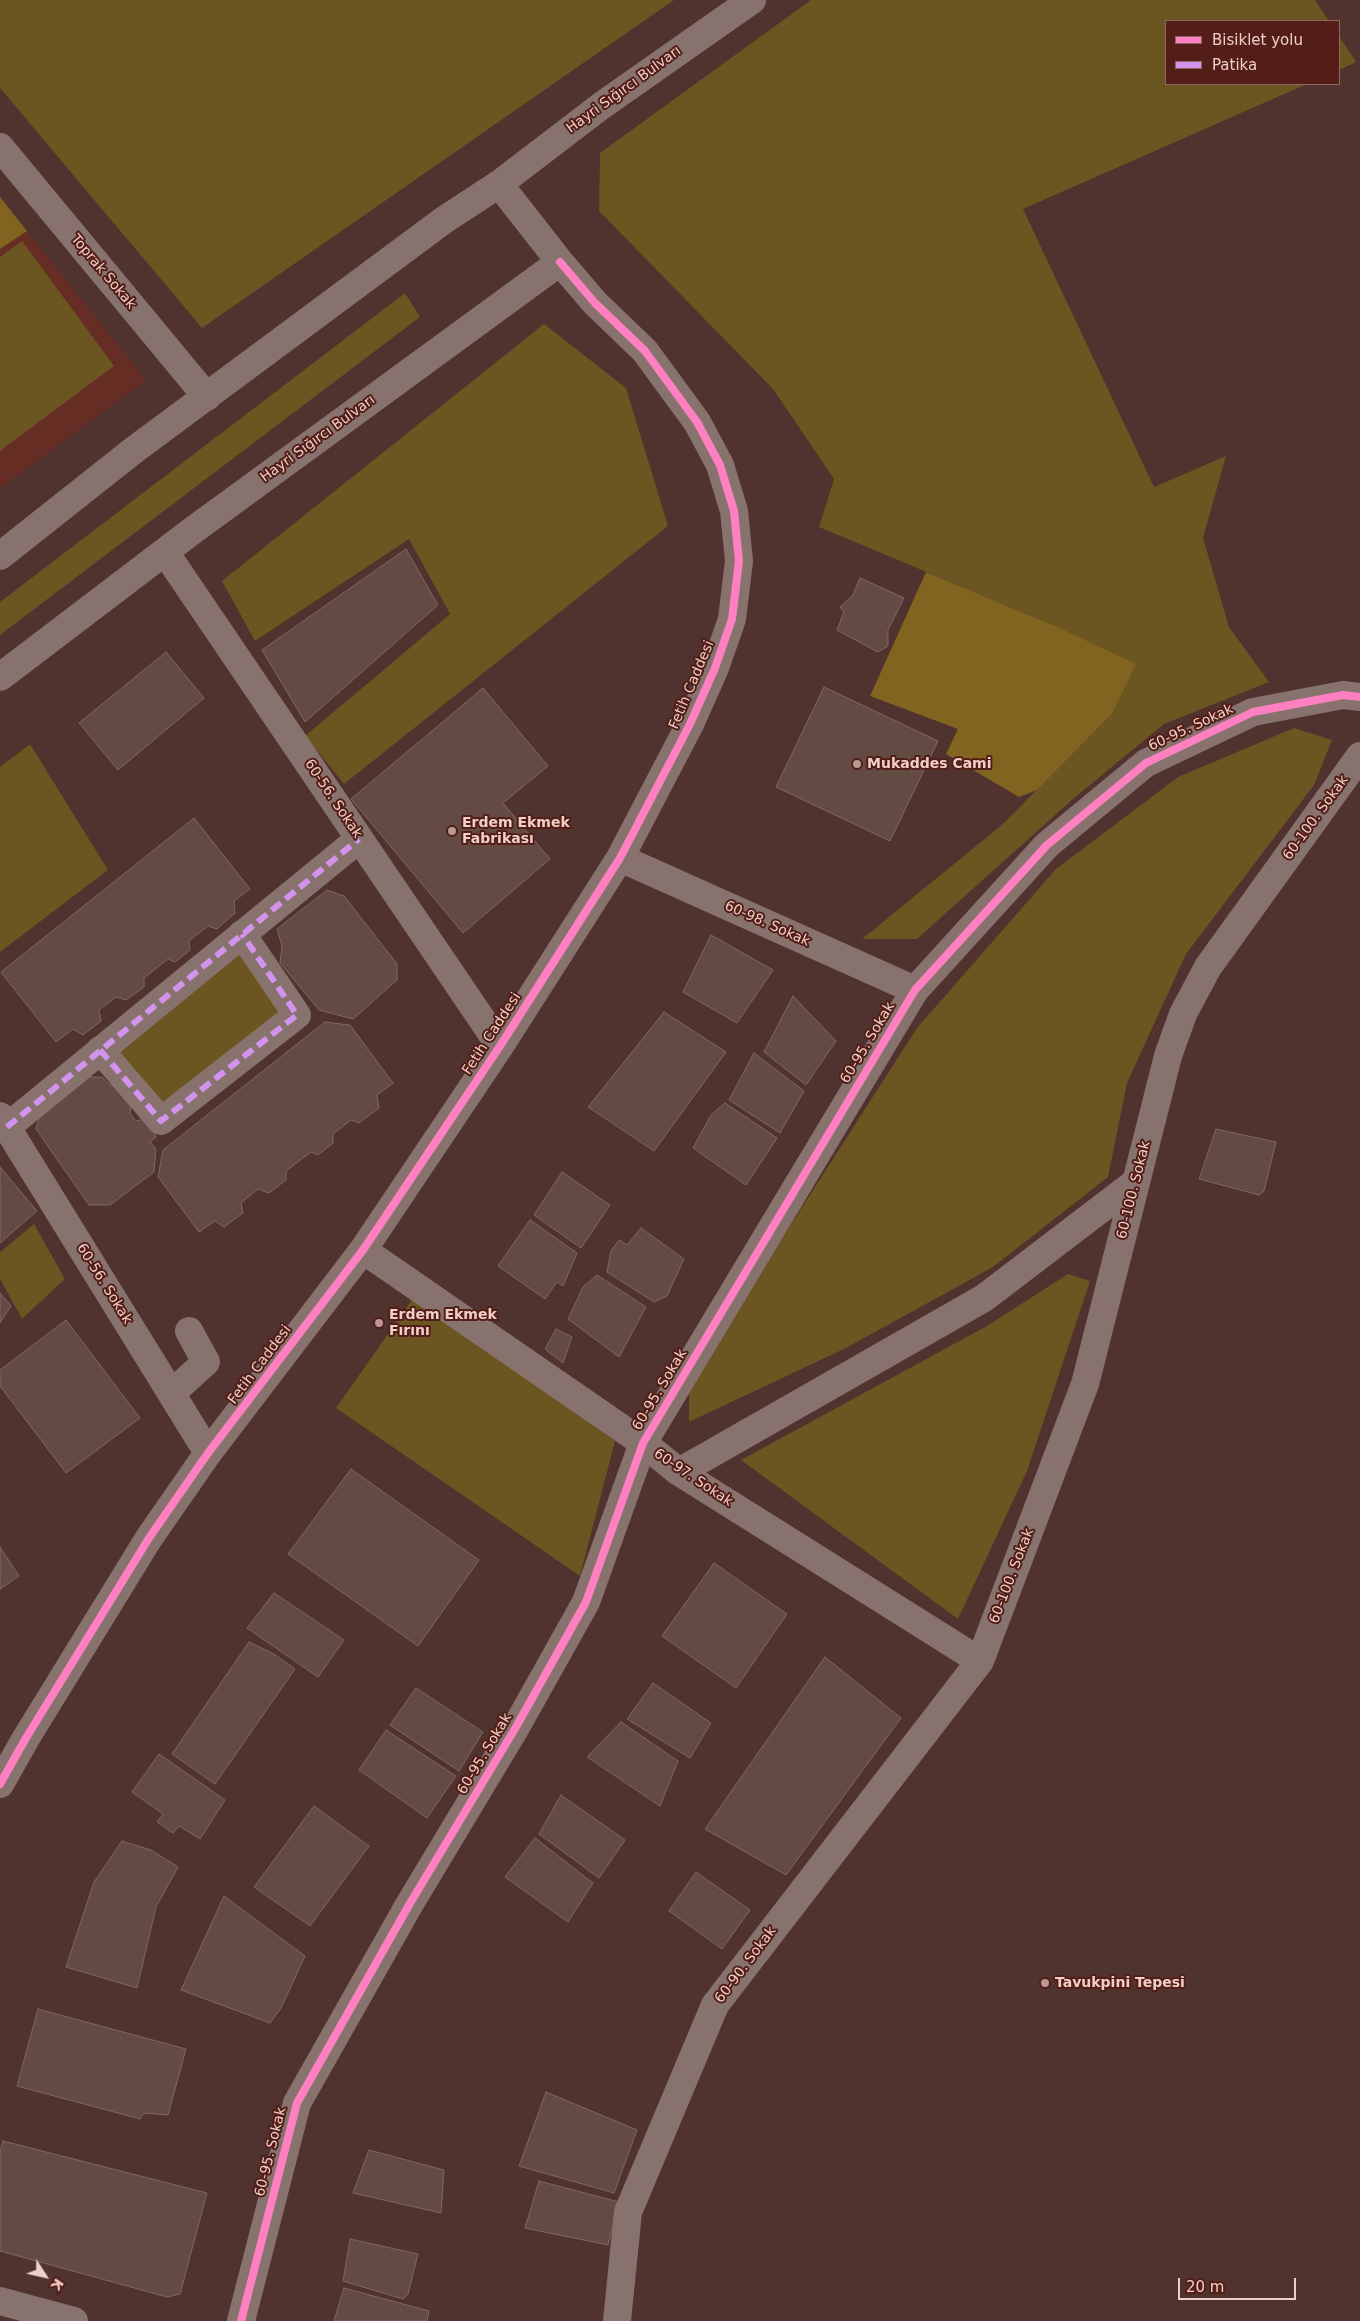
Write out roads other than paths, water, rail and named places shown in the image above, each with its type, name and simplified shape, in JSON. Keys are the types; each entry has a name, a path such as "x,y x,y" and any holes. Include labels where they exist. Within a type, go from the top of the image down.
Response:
{"street":[{"name":"Hayri Sığırcı Bulvarı","path":"0,556 134,450 444,220 500,184 601,106 752,0"},
{"name":"Toprak Sokak","path":"0,147 207,397"},
{"path":"500,184 560,262"},
{"name":"Hayri Sığırcı Bulvarı","path":"0,677 165,552 560,262"},
{"name":"Fetih Caddesi","path":"0,1784 26,1738 149,1538 208,1453 363,1250 500,1046 620,858 690,724 715,668 732,619 739,561 734,512 720,465 697,422 645,351 595,303 560,262"},
{"name":"60-56. Sokak","path":"165,552 500,1046"},
{"name":"60-95. Sokak","path":"241,2321 297,2103 409,1905 516,1727 586,1602 643,1443 915,990 1047,845 1146,763 1253,712 1343,695 1360,697"},
{"name":"60-100. Sokak","path":"980,1661 1085,1384 1168,1056 1187,1006 1208,967 1360,756"},
{"path":"3,1121 100,1050 359,838"},
{"name":"60-98. Sokak","path":"620,858 915,990"},
{"path":"100,1050 161,1121 297,1015 242,934"},
{"name":"60-56. Sokak","path":"3,1121 208,1453"},
{"path":"679,1472 984,1298 1136,1182"},
{"name":"60-97. Sokak","path":"363,1250 643,1443 679,1472 980,1661"},
{"path":"172,1393 206,1362 189,1331"},
{"name":"60-90. Sokak","path":"617,2321 628,2212 715,2005 980,1661"},
{"path":"0,2301 74,2321"}],"place":[{"name":"Mukaddes Cami","path":"857,764"},
{"name":"Erdem Ekmek Fabrikası","path":"452,831"},
{"name":"Erdem Ekmek Fırını","path":"379,1323"},
{"name":"Tavukpini Tepesi","path":"1045,1983"}]}
